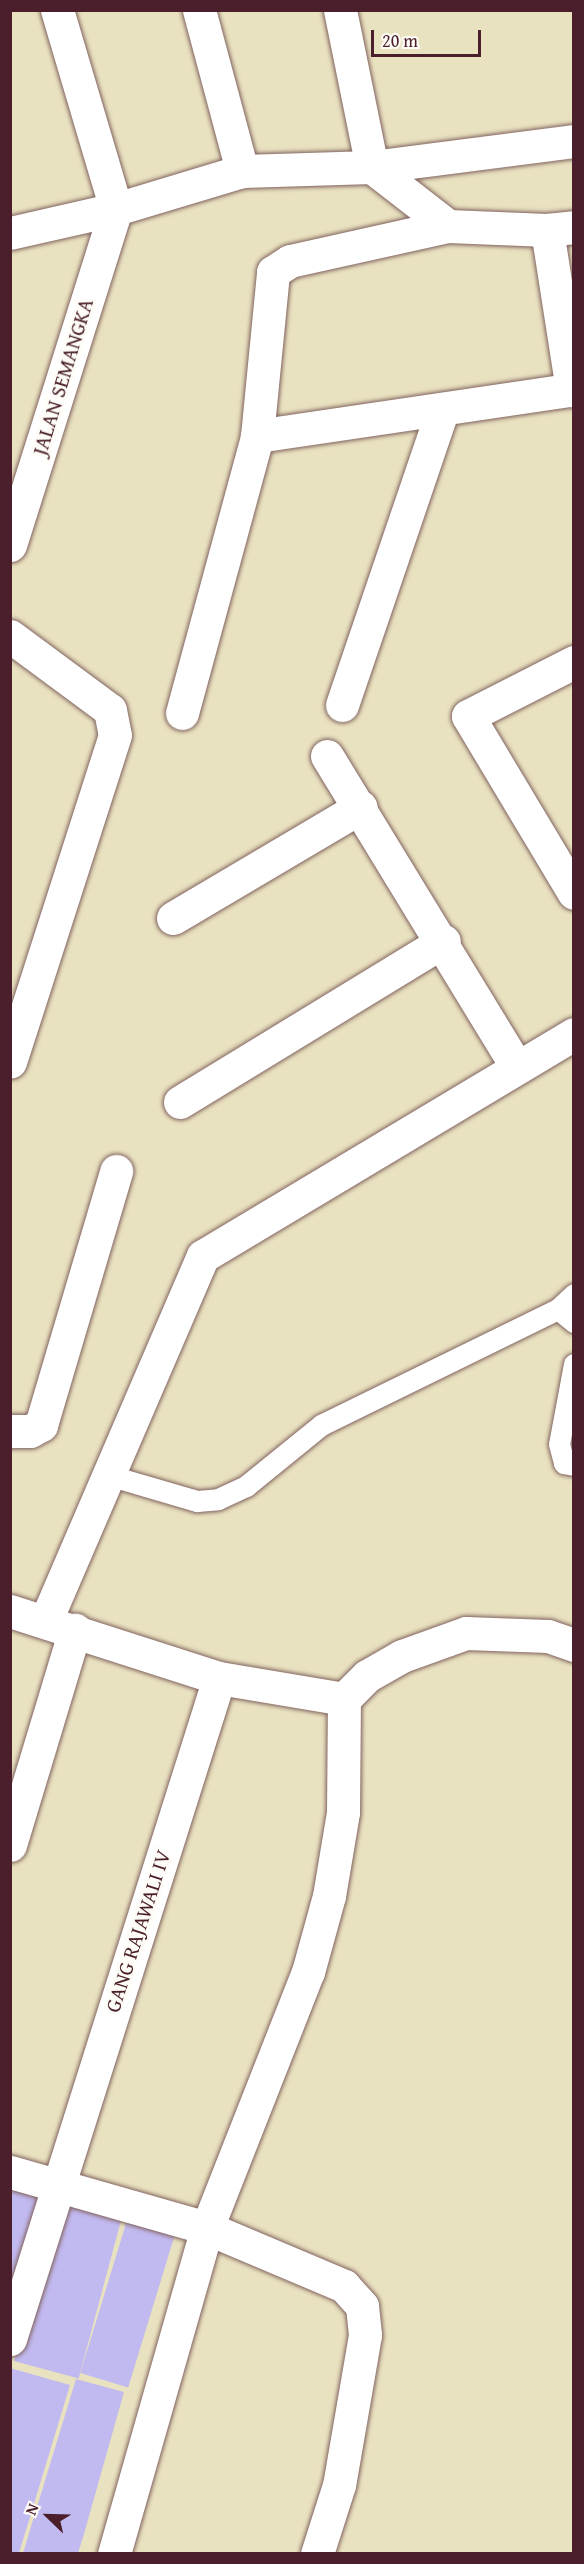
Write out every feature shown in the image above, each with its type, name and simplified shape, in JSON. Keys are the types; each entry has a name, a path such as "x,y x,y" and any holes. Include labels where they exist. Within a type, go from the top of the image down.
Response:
{"street":[{"path":"57,10 116,209"},
{"path":"199,10 242,171"},
{"path":"340,10 372,167 448,226"},
{"path":"10,233 116,209 242,171 372,167 573,141"},
{"name":"JALAN SEMANGKA","path":"10,545 116,209"},
{"path":"182,713 257,436 273,273 290,261 448,226 560,228 573,389 442,411 257,436"},
{"path":"342,705 442,411"},
{"path":"10,636 110,710 115,735 10,1062"},
{"path":"573,662 468,716 573,893"},
{"path":"327,756 444,941 516,1066"},
{"path":"173,918 361,807"},
{"path":"180,1102 444,941"},
{"path":"10,1845 61,1625 108,1475 203,1256 516,1066 573,1034"},
{"path":"10,1431 30,1431 41,1425 116,1171"},
{"path":"10,1611 61,1625 219,1678 344,1699"},
{"path":"114,2553 207,2228 308,1972 329,1896 343,1812 344,1699 367,1676 402,1656 466,1633 548,1636 573,1645"},
{"name":"GANG RAJAWALI IV","path":"10,2339 57,2184 219,1678"},
{"path":"10,2172 207,2228 344,2286 362,2307 364,2335 339,2485 317,2553"}],"lane":[{"path":"108,1475 197,1501 218,1500 246,1486 321,1425 568,1308"},
{"path":"573,1364 560,1444 564,1463 573,1465"}],"building":[{"path":"10,2178 48,2187 10,2326"},
{"path":"59,2193 124,2210 79,2378 14,2361"},
{"path":"128,2217 176,2232 128,2387 80,2373"},
{"path":"10,2368 70,2385 19,2553 10,2553"},
{"path":"76,2379 124,2392 84,2534 78,2553 23,2553"}]}
